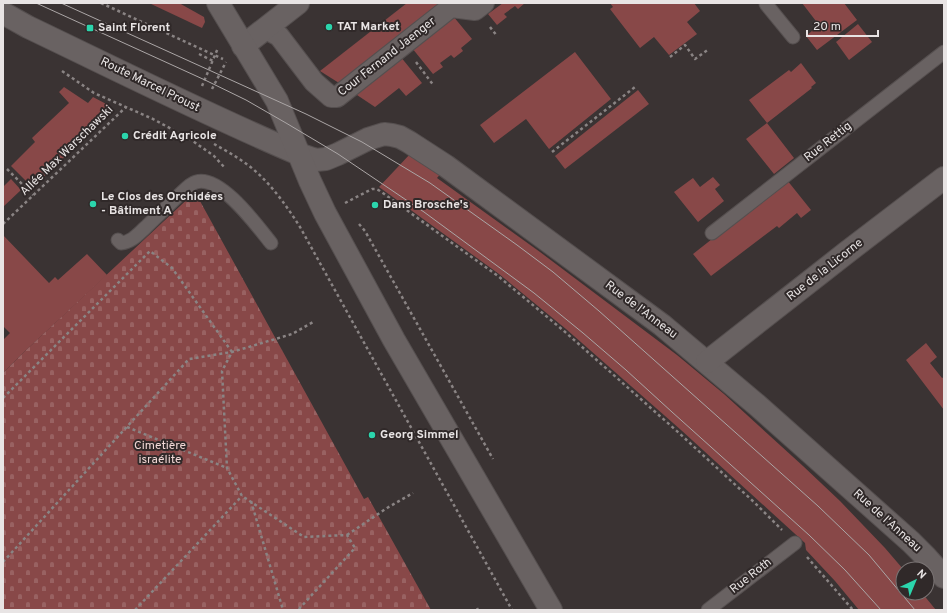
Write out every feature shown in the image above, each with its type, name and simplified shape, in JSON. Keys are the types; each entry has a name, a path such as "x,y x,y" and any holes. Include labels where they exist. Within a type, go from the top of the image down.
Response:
{"street":[{"path":"218,3 277,101 325,213 404,358 551,610"},
{"path":"243,46 298,3"},
{"name":"Cour Fernand Jaenger","path":"266,29 279,36 314,82 331,97 337,97 451,7 476,10 484,3"},
{"name":"Route Marcel Proust","path":"3,14 194,107 260,138 299,154"},
{"name":"Rue de l'Anneau","path":"299,154 316,160 326,158 338,154 368,139 384,134 400,137 446,166 662,325 707,362 757,404 911,542 944,577"},
{"name":"Rue de la Licorne","path":"707,362 944,178"}],"lane":[{"path":"767,3 766,4 793,37"},
{"name":"Rue Rettig","path":"712,233 944,52"},
{"path":"118,240 121,243 130,241 190,185 196,181 205,181 226,192 241,206 271,243"},
{"name":"Rue Roth","path":"708,610 795,543"}],"path":[{"path":"101,3 226,60 210,94"},
{"path":"403,46 434,86"},
{"path":"670,57 685,46 696,58 709,49"},
{"path":"199,54 213,61"},
{"path":"552,152 635,87"},
{"name":"Allée Max Warschawski","path":"3,224 126,107 153,119 190,139"},
{"path":"211,142 249,166 260,175 286,205 300,227 512,610"},
{"path":"7,169 33,195"},
{"path":"325,213 372,189 376,189 498,276 621,380 755,503 795,543 853,610"},
{"path":"325,213 353,221 365,231 496,465"},
{"path":"3,398 150,251 172,268 232,352"},
{"path":"3,562 189,359 232,352 292,334 315,321"},
{"path":"232,352 222,371 227,468 242,496 304,537 347,535 387,508 413,493"},
{"path":"127,427 227,468"},
{"path":"134,610 242,496"},
{"path":"251,501 283,610"},
{"path":"298,610 355,548 347,535"}],"green space":[{"path":"149,3 179,3 204,17 205,22 202,28"},
{"path":"407,3 442,3 339,83 320,71"},
{"path":"503,3 525,3 518,9 515,6 504,14 507,17 497,25 488,14"},
{"path":"610,3 694,3 700,11 687,22 697,34 669,55 654,37 640,48 610,9 613,7"},
{"path":"802,3 844,3 857,20 817,50 806,36 819,25"},
{"path":"453,16 472,39 461,48 463,51 454,58 451,55 440,63 443,67 433,74 412,48"},
{"path":"858,24 872,42 849,60 836,42"},
{"path":"575,52 611,99 549,149 526,119 494,143 480,125"},
{"path":"400,56 422,83 406,96 399,88 375,107 354,93"},
{"path":"801,63 816,83 811,87 812,88 767,123 749,100 789,70 791,72"},
{"path":"64,87 88,103 93,97 110,106 107,109 111,113 36,184 32,180 28,183 11,166 35,142 32,138 69,103 59,92"},
{"path":"638,90 649,104 565,169 555,156"},
{"path":"767,123 794,158 774,174 746,139"},
{"path":"411,153 442,172 437,178 540,252 677,355 724,394 840,501 896,561 895,601 929,601 936,610 859,610 835,581 806,550 805,543 681,430 566,329 499,274 379,187"},
{"path":"713,177 720,185 715,189 724,201 698,222 674,192 693,178 700,187"},
{"path":"11,179 21,190 3,207 3,187"},
{"path":"787,180 811,210 801,218 797,213 779,228 777,226 711,276 693,254"},
{"name":"Cimetière israélite","path":"195,192 364,499 368,497 431,610 3,610 3,373"},
{"path":"3,235 49,283 55,277 58,280 87,254 107,275 3,373 3,340 10,333 3,326"},
{"path":"926,343 937,357 930,363 942,378 944,377 944,410 906,360"}],"tram line":[{"path":"36,3 246,100 338,154 424,212 534,293 626,370 809,535 845,570 881,610"},
{"path":"61,3 306,114 362,142 430,183 553,272 599,311 818,506 869,555 915,610"}],"place":[{"name":"TAT Market","path":"329,27"},
{"name":"Saint Florent","path":"90,28"},
{"name":"Crédit Agricole","path":"125,136"},
{"name":"Le Clos des Orchidées - Bâtiment A","path":"93,204"},
{"name":"Dans Brosche's","path":"375,205"},
{"name":"Georg Simmel","path":"372,435"}]}
